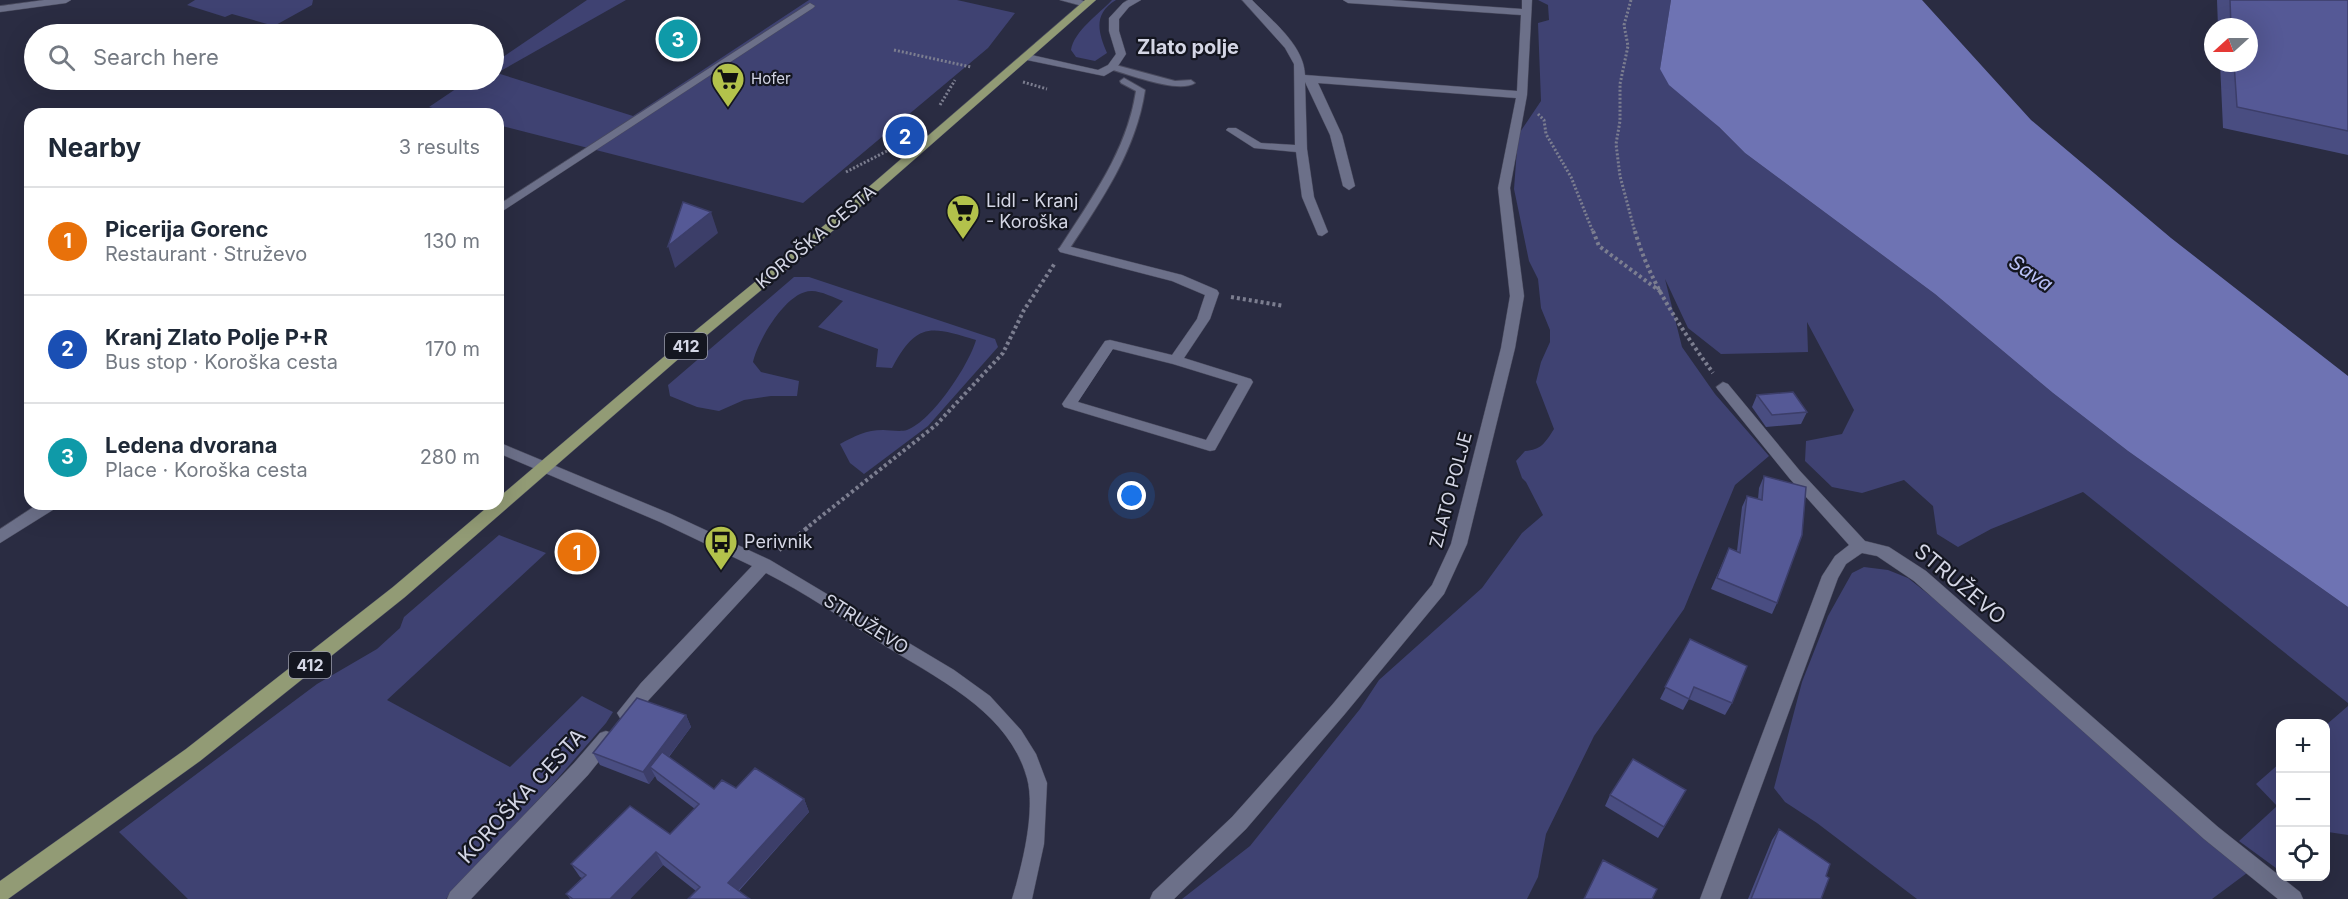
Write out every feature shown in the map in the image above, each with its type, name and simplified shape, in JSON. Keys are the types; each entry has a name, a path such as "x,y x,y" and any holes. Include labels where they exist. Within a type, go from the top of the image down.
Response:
{"main road":[{"name":"KOROŠKA CESTA","path":"544,467 1089,2"},
{"name":"412","path":"504,501 544,467"},
{"name":"412","path":"0,893 193,755 307,668 494,510"}],"street":[{"path":"0,9 66,0"},
{"name":"KOROŠKA CESTA","path":"1065,0 1089,2"},
{"path":"1027,57 1100,74 1112,67 1121,54 1114,31 1114,18 1126,5 1136,0"},
{"path":"1247,0 1290,47 1336,135 1349,186"},
{"name":"ZLATO POLJE","path":"1160,899 1239,823 1338,710 1438,589 1459,543 1508,348 1517,296 1504,188 1522,95 1526,6 1348,0"},
{"path":"504,206 810,6"},
{"path":"1305,77 1522,95"},
{"path":"1305,77 1299,101 1301,149 1308,197 1322,232"},
{"path":"1233,130 1258,146 1301,149"},
{"path":"1064,249 1177,278 1212,293 1212,306 1176,360"},
{"path":"1110,344 1176,360 1246,382 1210,446 1070,404 1110,344"},
{"path":"1710,899 1830,576 1839,559 1851,549 1860,546 1795,475 1723,387"},
{"name":"STRUŽEVO","path":"504,450 709,537 764,564 829,599 888,639 963,683 993,708 1028,758 1038,786 1036,831 1022,899"},
{"path":"0,537 41,510"},
{"name":"STRUŽEVO","path":"1860,546 1883,552 1920,576 2211,833 2293,899"},
{"name":"KOROŠKA CESTA","path":"457,899 581,769 647,688 764,564"}],"lane":[{"path":"1112,67 1175,84 1191,83"},
{"path":"1064,249 1124,151 1135,126 1141,90 1124,81"}],"path":[{"path":"1630,0 1624,25 1628,46 1620,84 1620,121 1616,144 1620,176 1636,235 1661,293 1688,338 1723,387"},
{"path":"894,50 971,67"},
{"path":"938,108 955,80"},
{"path":"1022,82 1047,89"},
{"path":"1522,95 1544,120 1546,134 1571,177 1599,246 1661,293"},
{"path":"846,172 894,147"},
{"path":"764,564 936,425 1002,353 1024,310 1064,249"},
{"path":"1212,293 1284,306"}],"shaded area":[{"path":"195,0 313,0 312,5 278,24 267,24 232,14 225,17 187,5"},
{"path":"587,0 626,0 504,69 504,56"},
{"path":"809,0 957,0 1015,13 988,48 803,203 504,127 504,108 429,107 454,90 504,90 504,75 633,116"},
{"path":"1112,0 1116,0 1104,11 1100,24 1101,38 1107,53 1095,61 1076,57 1071,50 1077,36"},
{"path":"1538,0 1671,0 1660,69 1745,153 1935,294 2053,393 2128,451 2348,607 2348,703 2083,492 1991,529 1958,547 1937,534 1933,506 1904,480 1862,493 1832,487 1805,461 1806,441 1842,434 1854,410 1807,322 1808,352 1721,354 1688,328 1665,279 1682,347 1715,394 1769,456 1735,485 1684,609 1594,736 1546,834 1538,877 1527,899 1182,899 1250,846 1360,709 1379,680 1482,588 1522,533 1543,515 1522,478 1516,461 1525,451 1542,445 1554,429 1536,382 1541,362 1550,342 1550,330 1541,308 1538,279 1529,261 1514,189 1518,135 1541,101 1538,23 1549,20 1548,5"},
{"path":"794,277 809,277 995,339 998,347 928,426 864,474 850,463 840,444 866,432 904,431 917,425 938,404 958,377 976,340 947,332 926,331 909,342 892,368 876,367 878,349 818,327 843,301 812,291 802,293 784,307 767,330 753,362 761,372 799,381 797,396 771,396 744,400 719,411 697,407 670,396 668,385"},
{"path":"499,535 546,553 387,700 510,767 582,696 613,712 552,785 446,899 188,899 119,832 317,684 377,649 400,628 404,617"},
{"path":"1864,567 1888,570 1908,578 1961,620 2247,873 2212,899 1917,899 1817,823 1785,802 1774,788 1802,682 1828,616 1852,573"},
{"path":"2348,706 2348,835 2330,832 2330,722"},
{"path":"2276,766 2276,805 2256,784"},
{"path":"2276,807 2276,868 2239,841"}],"water":[{"name":"Sava","path":"1671,0 1922,0 2031,120 2171,238 2348,376 2348,607 2128,451 2053,393 1935,294 1745,153 1719,127 1669,85 1660,69"}],"building":[{"path":"2230,0 2348,0 2348,131 2237,107 2235,72 2258,72 2258,18 2231,18"},
{"path":"683,202 711,212 668,246"},
{"path":"1793,392 1807,412 1772,415 1757,395"},
{"path":"1764,476 1806,487 1802,535 1777,603 1717,578 1729,548 1740,553 1747,496 1762,500"},
{"path":"1690,639 1747,666 1732,703 1694,687 1689,699 1665,687"},
{"path":"637,698 686,715 643,772 593,753"},
{"path":"662,752 714,789 722,780 736,788 755,768 804,799 728,883 750,899 688,899 700,887 656,852 610,899 573,899 566,894 586,875 571,864 630,806 670,834 699,804 650,767"},
{"path":"1633,759 1686,790 1664,827 1610,795"},
{"path":"1779,829 1830,864 1826,876 1829,878 1821,899 1751,899"},
{"path":"1603,860 1657,889 1652,899 1584,899"}],"place":[{"name":"Ledena dvorana","path":"678,39"},
{"name":"Hofer","path":"728,108"},
{"name":"Kranj Zlato Polje P+R","path":"905,136"},
{"name":"Lidl - Kranj - Koroška","path":"963,240"},
{"name":"Picerija Gorenc","path":"577,552"},
{"name":"Perivnik","path":"721,571"}],"district":[{"name":"Zlato polje","path":"1188,47"}]}
